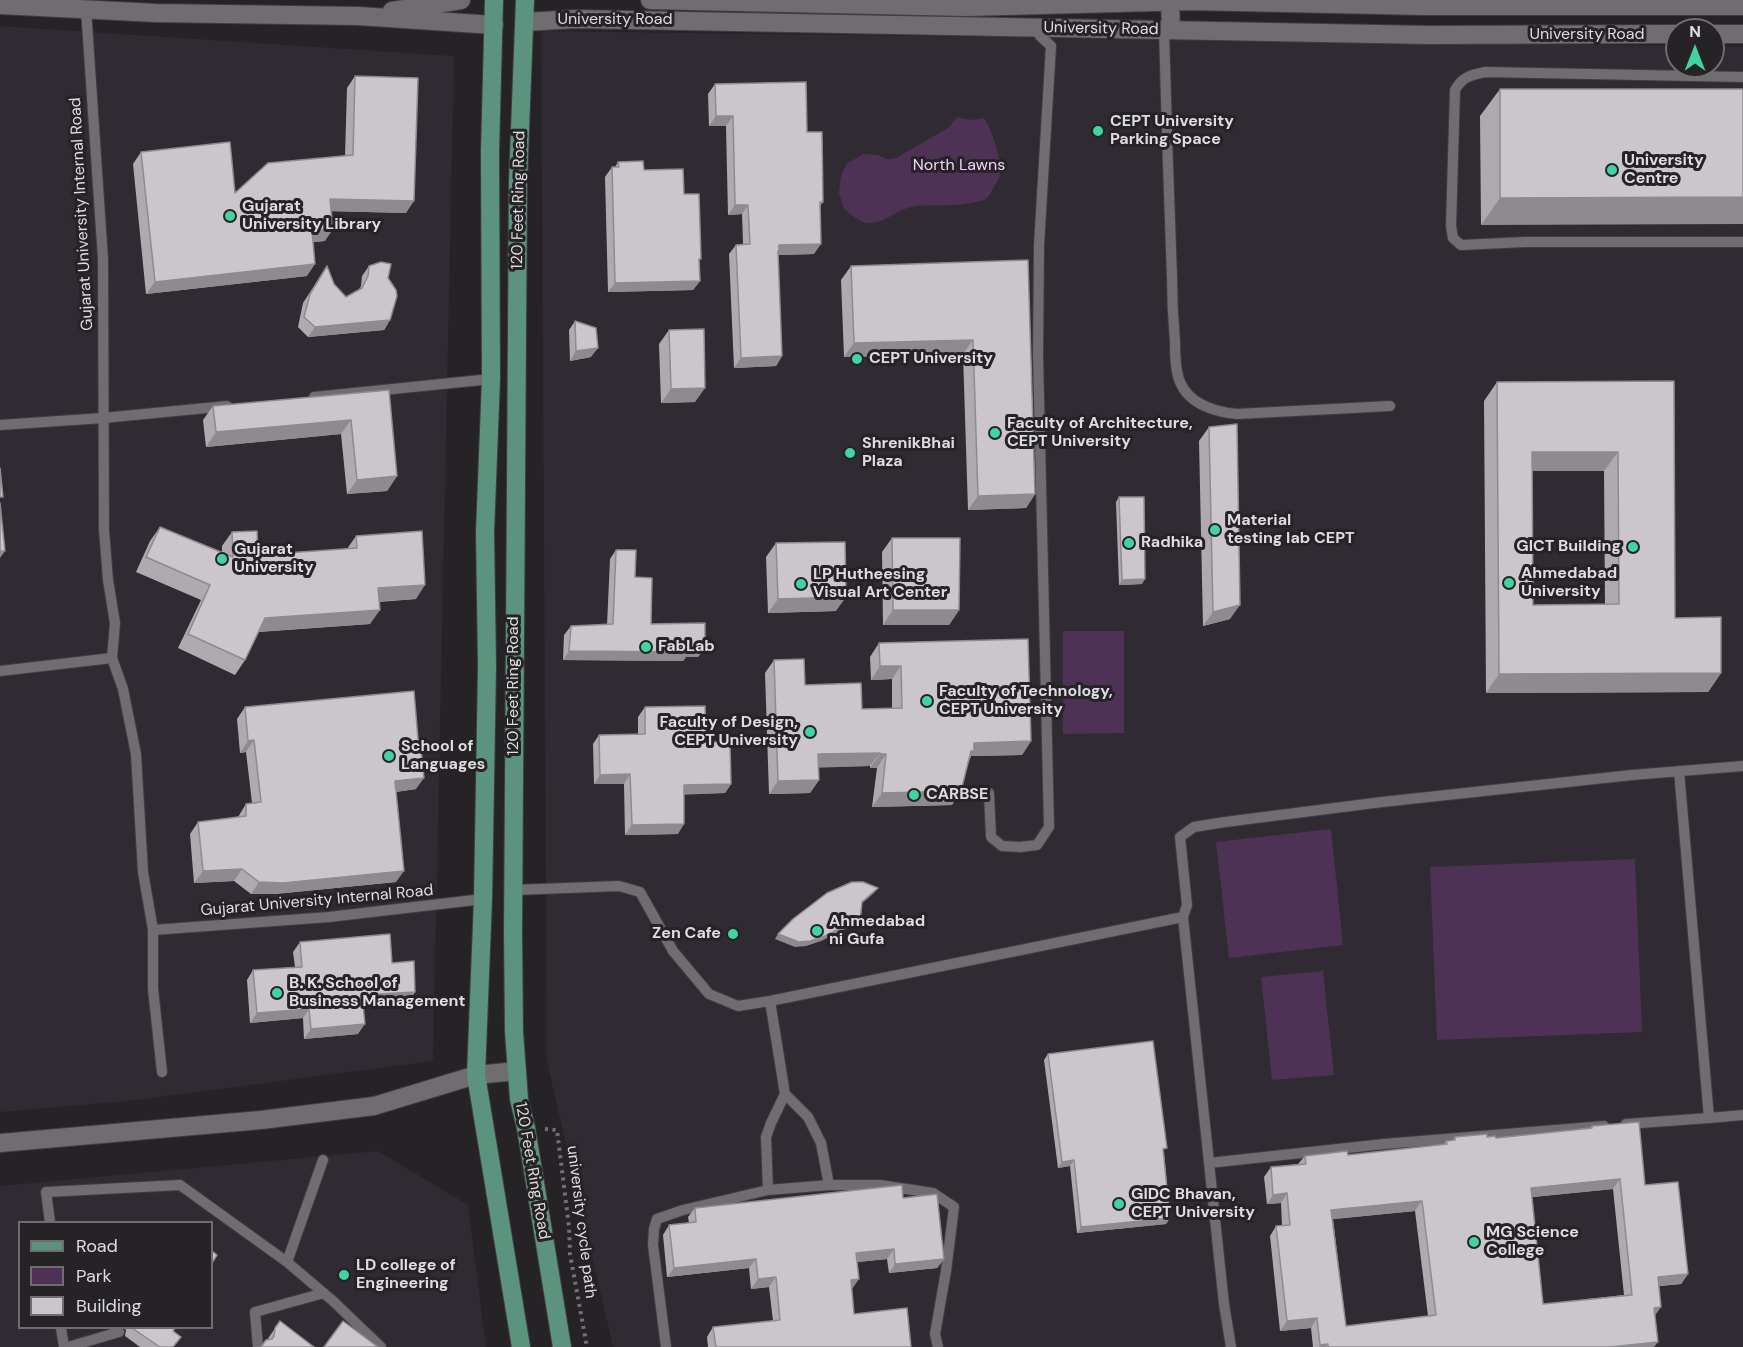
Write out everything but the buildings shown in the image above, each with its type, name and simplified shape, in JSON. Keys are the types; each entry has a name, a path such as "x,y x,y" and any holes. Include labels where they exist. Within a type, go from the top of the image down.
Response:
{"main road":[{"name":"120 Feet Ring Road","path":"494,0 490,152 491,379 485,532 487,666 483,899 476,1075 521,1347"},
{"name":"120 Feet Ring Road","path":"525,0 518,182 514,1032 519,1099 526,1128 562,1347"},
{"path":"494,25 525,22"}],"street":[{"path":"357,16 461,0"},
{"name":"University Road","path":"650,0 967,7 1170,1 1425,6 1743,6"},
{"path":"1168,30 1170,1"},
{"path":"0,5 156,12 357,16 494,25"},
{"name":"University Road","path":"525,22 596,19 1429,35 1665,34"},
{"path":"1725,34 1743,34"},
{"path":"0,1143 261,1120 374,1106 476,1075 517,1071"}],"lane":[{"name":"Gujarat University Internal Road","path":"86,9 103,259 104,530 108,580 115,623 112,658 123,689 136,754 144,872 153,930 153,989 162,1072"},
{"path":"989,793 991,837 1002,846 1037,845 1049,827 1038,355 1039,245 1051,46 1040,36 1040,28"},
{"path":"1168,30 1172,296 1175,358 1180,382 1188,393 1209,409 1237,414 1390,406"},
{"path":"1743,77 1485,72 1469,75 1459,82 1455,90 1451,226 1453,238 1461,245 1525,242 1743,242"},
{"path":"300,398 491,379"},
{"path":"0,425 104,418 242,404"},
{"path":"0,671 112,658"},
{"path":"1231,1347 1224,1304 1183,917 1187,905 1180,837 1194,827 1382,802 1743,766"},
{"path":"1679,771 1709,1118"},
{"path":"513,890 619,886 640,892 673,951 709,994 738,1006 1183,917"},
{"name":"Gujarat University Internal Road","path":"153,930 329,917 483,899"},
{"path":"768,1190 766,1137 785,1094 771,1001"},
{"path":"785,1094 808,1117 821,1143 829,1185"},
{"path":"1209,1163 1395,1143 1743,1114"},
{"path":"287,1262 323,1160"},
{"path":"50,1221 46,1192 180,1185 287,1262 324,1293 381,1347"},
{"path":"666,1347 653,1245 657,1219 683,1210 768,1190 829,1185 880,1185 933,1193 954,1207 935,1334 938,1347"},
{"path":"258,1347 255,1312 324,1293"},
{"path":"61,1329 64,1347"},
{"path":"69,1347 119,1332"}],"path":[{"name":"university cycle path","path":"526,1128 557,1130 569,1227 570,1254 587,1347"}],"shaded area":[{"name":"Gujarat University","path":"0,26 454,56 433,1061 129,1101 0,1112"},
{"path":"541,31 1665,46 1665,78 1725,78 1725,46 1743,47 1743,1347 613,1347 547,1062"},
{"name":"LD college of Engineering","path":"378,1151 468,1205 486,1347 0,1347 0,1186"}],"green space":[{"name":"North Lawns","path":"957,117 971,120 984,118 993,138 1001,170 987,198 964,204 911,207 875,223 863,222 844,209 839,193 841,176 846,164 864,154 878,155 887,159 896,158 948,128"},
{"path":"1063,631 1124,631 1124,733 1063,734"},
{"path":"1331,829 1343,945 1229,958 1216,842"},
{"path":"1635,859 1642,1032 1437,1040 1430,867"},
{"path":"1323,971 1334,1075 1272,1080 1261,977"}],"place":[{"name":"CEPT University Parking Space","path":"1098,131"},
{"name":"University Centre","path":"1612,170"},
{"name":"Gujarat University Library","path":"230,216"},
{"name":"CEPT University","path":"857,359"},
{"name":"Faculty of Architecture, CEPT University","path":"995,433"},
{"name":"ShrenikBhai Plaza","path":"850,453"},
{"name":"Material testing lab CEPT","path":"1215,530"},
{"name":"Radhika","path":"1129,543"},
{"name":"GICT Building","path":"1633,547"},
{"name":"Gujarat University","path":"222,559"},
{"name":"Ahmedabad University","path":"1509,583"},
{"name":"LP Hutheesing Visual Art Center","path":"801,584"},
{"name":"FabLab","path":"646,647"},
{"name":"Faculty of Technology, CEPT University","path":"927,701"},
{"name":"Faculty of Design, CEPT University","path":"810,732"},
{"name":"School of Languages","path":"389,756"},
{"name":"CARBSE","path":"914,795"},
{"name":"Ahmedabad ni Gufa","path":"817,931"},
{"name":"Zen Cafe","path":"733,934"},
{"name":"B. K. School of Business Management","path":"277,993"},
{"name":"GIDC Bhavan, CEPT University","path":"1119,1204"},
{"name":"MG Science College","path":"1474,1242"},
{"name":"LD college of Engineering","path":"344,1275"}]}
